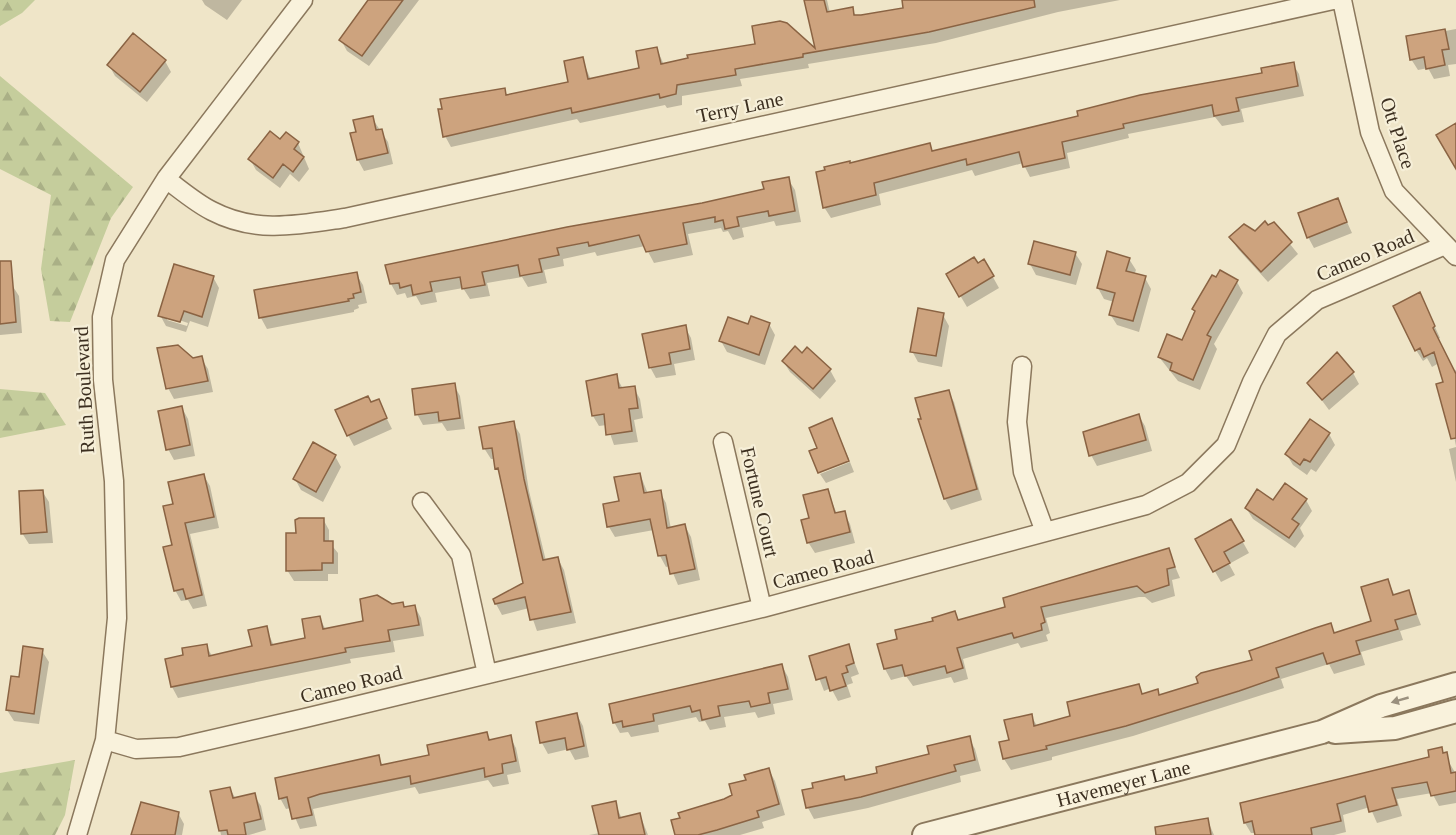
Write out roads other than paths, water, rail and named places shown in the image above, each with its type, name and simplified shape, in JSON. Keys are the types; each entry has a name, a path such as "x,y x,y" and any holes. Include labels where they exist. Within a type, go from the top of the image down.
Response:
{"street":[{"name":"Ruth Boulevard","path":"77,835 105,740 117,618 114,481 103,380 102,317 115,260 166,179 303,0"},
{"name":"Terry Lane","path":"166,179 211,211 244,225 289,226 345,218 1333,0"},
{"name":"Ott Place","path":"1342,0 1370,132 1394,191 1450,251"},
{"name":"Cameo Road","path":"105,740 136,749 179,747 762,608 1146,504 1188,483 1226,445 1252,382 1277,334 1317,300 1450,251"},
{"path":"1022,366 1017,422 1023,472 1045,532"},
{"name":"Fortune Court","path":"723,442 762,608"},
{"path":"422,502 461,555 488,674"},
{"name":"Havemeyer Lane","path":"924,835 1322,732 1381,706 1456,684"},
{"name":"Havemeyer Lane","path":"1322,732 1395,728 1456,711"}]}
